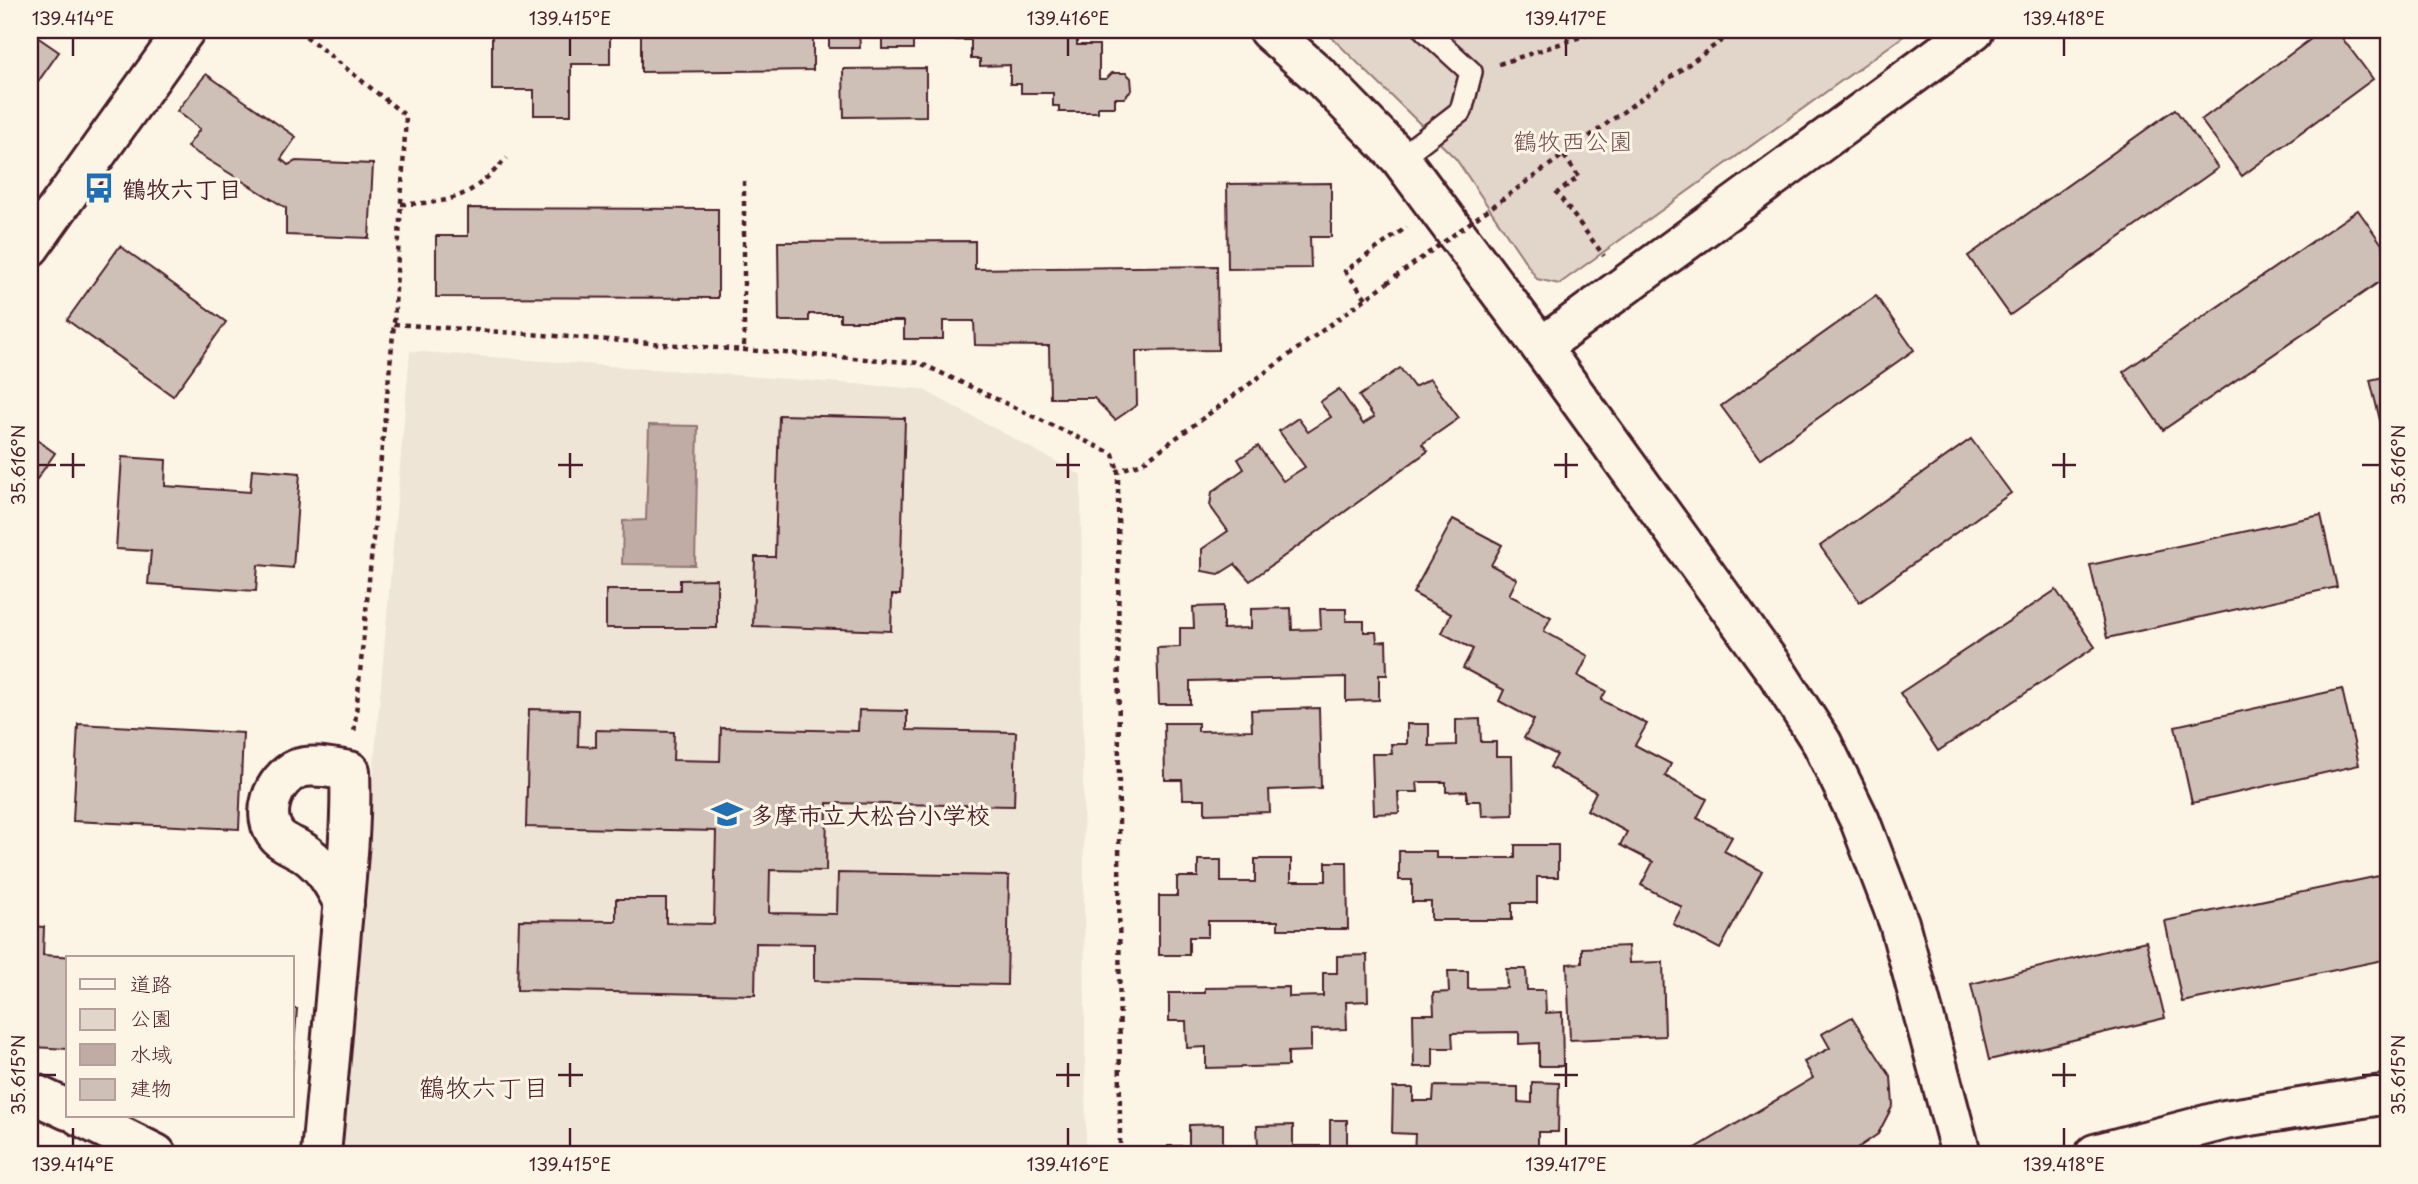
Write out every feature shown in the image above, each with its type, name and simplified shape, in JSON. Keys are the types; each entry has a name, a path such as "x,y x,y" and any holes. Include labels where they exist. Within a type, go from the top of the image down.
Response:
{"street":[{"path":"30,247 185,30"},
{"path":"1268,30 1322,78 1400,158 1541,346 1777,673 1822,743 1860,821 1899,923 1961,1154"},
{"path":"1541,346 1975,30"},
{"path":"321,1154 344,904 352,812 350,771 316,766 298,768 282,778 273,793 270,824 279,837 326,870 344,904"},
{"path":"30,1092 66,1109"},
{"path":"2095,1154 2225,1120 2388,1094"},
{"path":"84,1118 156,1154"}],"lane":[{"path":"1400,158 1461,111 1471,72 1425,30"}],"path":[{"path":"298,30 406,116 394,324 350,771"},
{"path":"1471,72 1524,58 1602,30"},
{"path":"1118,471 1142,463 1736,30"},
{"path":"1564,156 1579,177 1558,193 1608,261"},
{"path":"401,204 450,201 482,184 507,158"},
{"path":"744,181 744,349"},
{"path":"1366,298 1345,271 1413,222"},
{"path":"394,324 920,363 1113,454 1118,471 1120,1154"}],"shaded area":[{"name":"多摩市立大松台小学校","path":"410,351 922,389 1081,475 1086,1154 340,1154"}],"green space":[{"name":"鶴牧西公園","path":"1324,30 1912,30 1559,284 1537,279 1456,159"}],"water":[{"path":"649,425 698,426 695,565 622,564 623,521 646,520"}],"building":[{"path":"492,30 610,30 610,64 571,64 571,115 534,115 534,90 492,90"},
{"path":"641,30 813,30 813,70 641,72"},
{"path":"829,30 859,30 860,48 829,48"},
{"path":"882,30 913,30 913,49 882,49"},
{"path":"929,30 1058,30 1058,35 1077,35 1077,45 1099,45 1099,79 1106,79 1112,73 1126,73 1131,78 1132,90 1124,98 1115,98 1115,107 1098,107 1098,112 1059,112 1059,106 1053,106 1053,93 1021,93 1021,84 1010,84 1010,65 980,66 980,59 971,59 971,40 938,40 938,33 929,33"},
{"path":"2323,30 2336,30 2373,79 2242,176 2201,120"},
{"path":"30,32 59,52 30,93"},
{"path":"926,68 926,116 844,117 843,69"},
{"path":"206,74 296,137 281,159 288,165 296,161 373,164 369,238 286,235 286,208 187,147 200,129 177,111"},
{"path":"2175,109 2218,168 2010,315 1968,256"},
{"path":"1331,183 1331,237 1310,237 1311,268 1228,269 1227,184"},
{"path":"468,208 718,209 718,298 436,297 436,236 468,236"},
{"path":"2358,210 2388,253 2388,276 2163,430 2123,372"},
{"path":"975,241 975,269 1217,266 1218,350 1136,351 1137,405 1115,420 1094,398 1050,398 1049,346 975,345 974,321 943,321 943,339 904,339 904,321 840,321 840,314 809,314 809,321 779,321 778,242"},
{"path":"120,246 226,322 173,396 67,320"},
{"path":"1876,296 1914,350 1760,459 1721,406"},
{"path":"1400,368 1414,387 1430,379 1459,418 1422,444 1428,451 1250,581 1235,564 1219,574 1202,571 1202,549 1228,531 1210,506 1212,492 1244,469 1238,459 1258,446 1283,481 1305,467 1279,431 1298,418 1308,432 1331,417 1320,402 1339,389 1363,424 1374,417 1359,396"},
{"path":"2388,376 2388,440 2385,440 2370,380"},
{"path":"779,415 905,418 900,595 892,595 891,631 753,626 755,557 775,557"},
{"path":"30,435 55,453 30,489"},
{"path":"1971,439 2011,493 1860,602 1820,546"},
{"path":"122,457 166,460 165,486 250,492 252,469 300,473 293,568 258,565 256,591 148,584 151,551 116,549"},
{"path":"2321,515 2337,587 2107,638 2090,565"},
{"path":"1453,519 1502,545 1491,565 1517,579 1509,595 1551,617 1544,631 1588,656 1578,676 1606,691 1601,700 1647,724 1635,745 1671,764 1665,776 1707,799 1697,818 1732,837 1724,851 1762,871 1720,949 1673,924 1682,907 1641,885 1653,862 1620,845 1627,832 1587,810 1596,792 1550,767 1557,755 1524,738 1534,720 1499,701 1504,690 1463,668 1473,649 1442,633 1451,614 1413,593"},
{"path":"717,579 717,628 606,628 606,590 680,590 680,580"},
{"path":"2056,590 2095,647 1938,751 1900,693"},
{"path":"1223,606 1223,629 1251,628 1251,609 1291,608 1292,630 1321,629 1320,609 1346,609 1346,621 1364,621 1364,632 1376,632 1377,642 1386,641 1387,675 1379,675 1379,700 1346,701 1346,677 1190,681 1190,704 1159,704 1157,648 1180,647 1180,628 1194,628 1193,607"},
{"path":"2342,689 2359,765 2192,803 2175,726"},
{"path":"1319,708 1321,788 1269,790 1270,812 1205,814 1205,799 1183,799 1182,780 1165,780 1164,723 1198,723 1198,731 1252,730 1251,710"},
{"path":"529,709 579,710 578,746 596,747 596,730 674,732 673,760 720,761 721,728 858,731 859,710 907,711 907,730 1016,732 1014,806 827,803 826,871 770,870 769,913 837,914 838,873 1009,876 1007,985 814,981 814,944 756,943 755,995 517,990 519,920 616,921 616,899 666,899 666,923 714,924 716,831 526,827"},
{"path":"1480,719 1481,742 1496,742 1496,756 1512,756 1513,815 1482,816 1481,801 1467,801 1467,791 1446,792 1446,782 1417,782 1418,792 1398,792 1399,813 1374,814 1372,754 1392,754 1391,744 1407,744 1407,724 1429,724 1429,746 1456,745 1456,720"},
{"path":"78,724 243,733 239,829 73,821"},
{"path":"1515,845 1558,845 1558,877 1537,877 1537,903 1512,903 1512,920 1431,920 1431,902 1412,902 1412,880 1399,880 1399,851 1436,851 1436,858 1515,858"},
{"path":"1255,859 1291,859 1291,881 1326,881 1326,862 1347,862 1348,929 1278,929 1278,921 1208,921 1208,937 1189,937 1189,955 1159,955 1159,896 1177,896 1177,877 1198,877 1198,860 1221,860 1221,882 1255,882"},
{"path":"2388,874 2388,959 2182,1002 2165,921"},
{"path":"30,926 44,927 43,955 66,956 66,1049 33,1047 35,1017 30,1017"},
{"path":"2146,941 2165,1018 1989,1060 1971,984"},
{"path":"1628,946 1629,963 1663,962 1665,1036 1570,1040 1567,964 1582,963 1582,948"},
{"path":"1367,955 1368,1001 1346,1002 1347,1029 1311,1030 1311,1051 1288,1052 1288,1066 1206,1068 1206,1047 1187,1048 1186,1021 1169,1021 1169,993 1205,993 1205,988 1289,987 1289,997 1323,996 1323,973 1337,973 1337,956"},
{"path":"1506,969 1526,969 1527,990 1545,990 1546,1013 1562,1012 1563,1066 1539,1066 1539,1043 1519,1044 1519,1032 1452,1033 1453,1048 1433,1048 1433,1067 1414,1067 1413,1014 1434,1014 1433,993 1449,992 1448,971 1468,971 1468,989 1507,988"},
{"path":"294,1009 297,1009 294,1047"},
{"path":"1852,1017 1891,1077 1893,1105 1878,1134 1849,1154 1686,1154 1813,1078 1804,1062 1830,1048 1822,1034"},
{"path":"1532,1082 1559,1083 1558,1132 1538,1132 1538,1154 1414,1154 1415,1134 1392,1133 1393,1088 1413,1088 1413,1101 1433,1101 1434,1086 1518,1087 1518,1102 1532,1103"},
{"path":"1330,1120 1347,1120 1347,1154 1168,1154 1168,1146 1189,1146 1189,1125 1223,1124 1223,1147 1258,1146 1257,1126 1293,1125 1293,1146 1330,1146"}],"place":[{"name":"鶴牧六丁目","path":"99,188"},
{"name":"多摩市立大松台小学校","path":"727,814"}],"district":[{"name":"鶴牧六丁目","path":"484,1086"}]}
